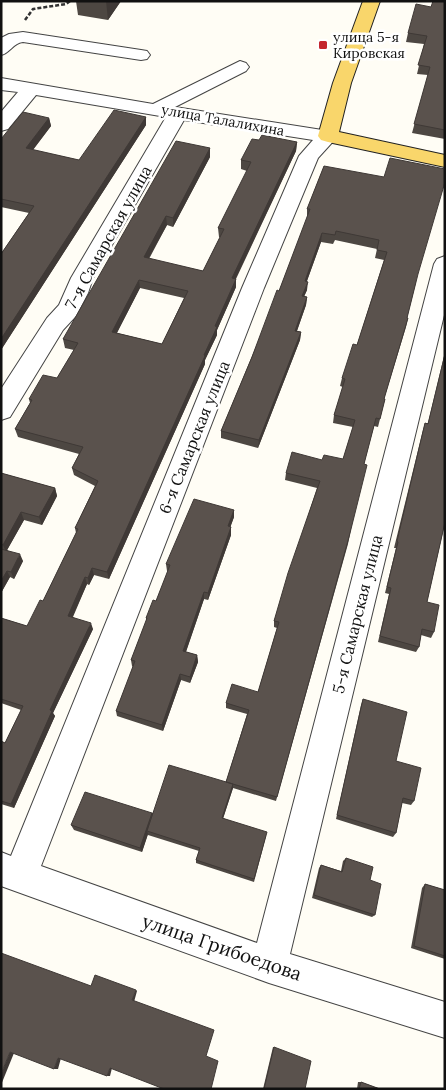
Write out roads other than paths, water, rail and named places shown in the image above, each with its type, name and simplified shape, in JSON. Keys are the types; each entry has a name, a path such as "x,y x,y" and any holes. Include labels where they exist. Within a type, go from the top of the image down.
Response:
{"main road":[{"name":"6-я Самарская улица","path":"328,136 342,83 372,1"},
{"name":"улица Талалихина","path":"328,136 445,161"}],"street":[{"path":"4,46 15,37 23,37 141,55"},
{"path":"157,109 240,67"},
{"name":"улица Талалихина","path":"1,84 179,112 289,132 328,136"},
{"path":"1,125 30,89"},
{"name":"7-я Самарская улица","path":"1,410 55,324 68,310 77,294 82,278 179,112"},
{"name":"6-я Самарская улица","path":"11,873 253,288 310,156 328,136"},
{"name":"5-я Самарская улица","path":"269,965 445,264"},
{"name":"улица Грибоедова","path":"11,873 269,965 445,1020"}],"place":[{"name":"улица 5-я Кировская","path":"323,45"}]}
